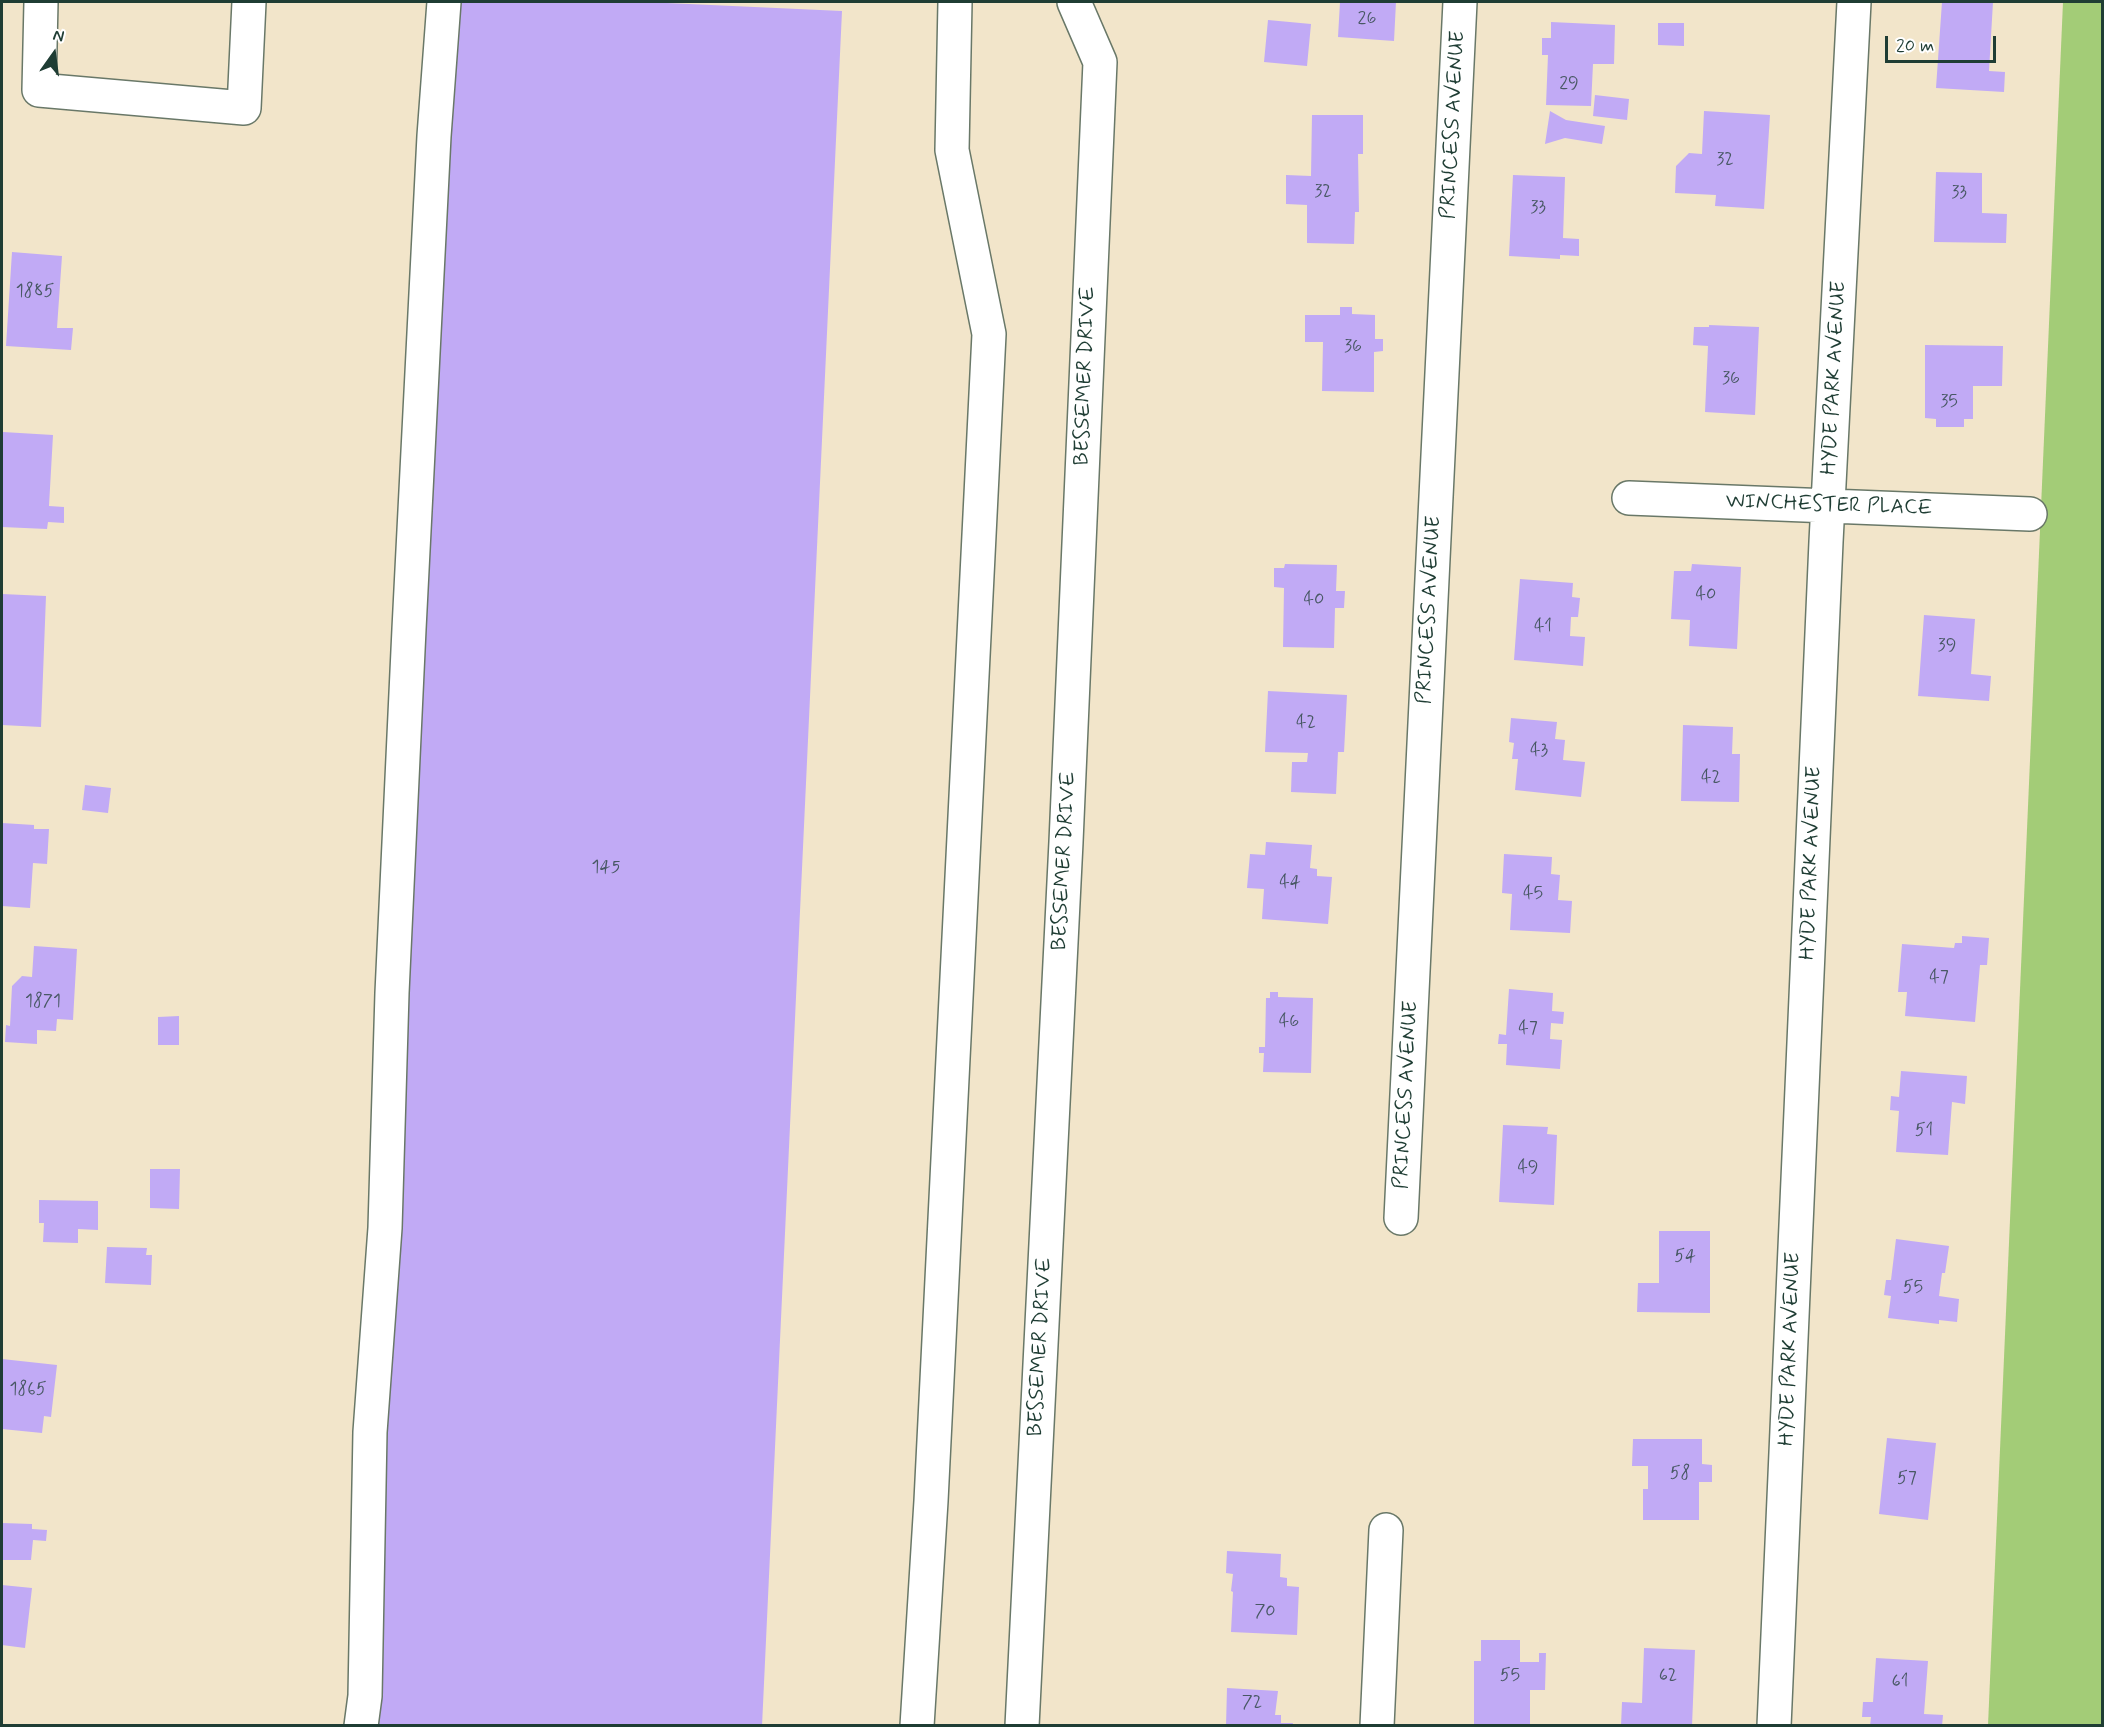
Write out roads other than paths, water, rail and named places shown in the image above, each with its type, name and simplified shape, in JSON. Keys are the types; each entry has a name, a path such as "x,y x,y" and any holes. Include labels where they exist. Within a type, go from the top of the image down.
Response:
{"street":[{"path":"41,2 39,90 244,108 249,2"},
{"path":"361,1725 364,1696 370,1432 385,1228 392,993 434,136 444,2"},
{"path":"917,1725 931,1501 989,334 952,150 956,2"},
{"name":"BESSEMER DRIVE","path":"1022,1725 1067,830 1100,62 1074,2"},
{"name":"PRINCESS AVENUE","path":"1401,1218 1460,2"},
{"name":"HYDE PARK AVENUE","path":"1774,1725 1828,506 1854,2"},
{"name":"WINCHESTER PLACE","path":"1629,498 2030,514"},
{"path":"1377,1725 1386,1530"}]}
